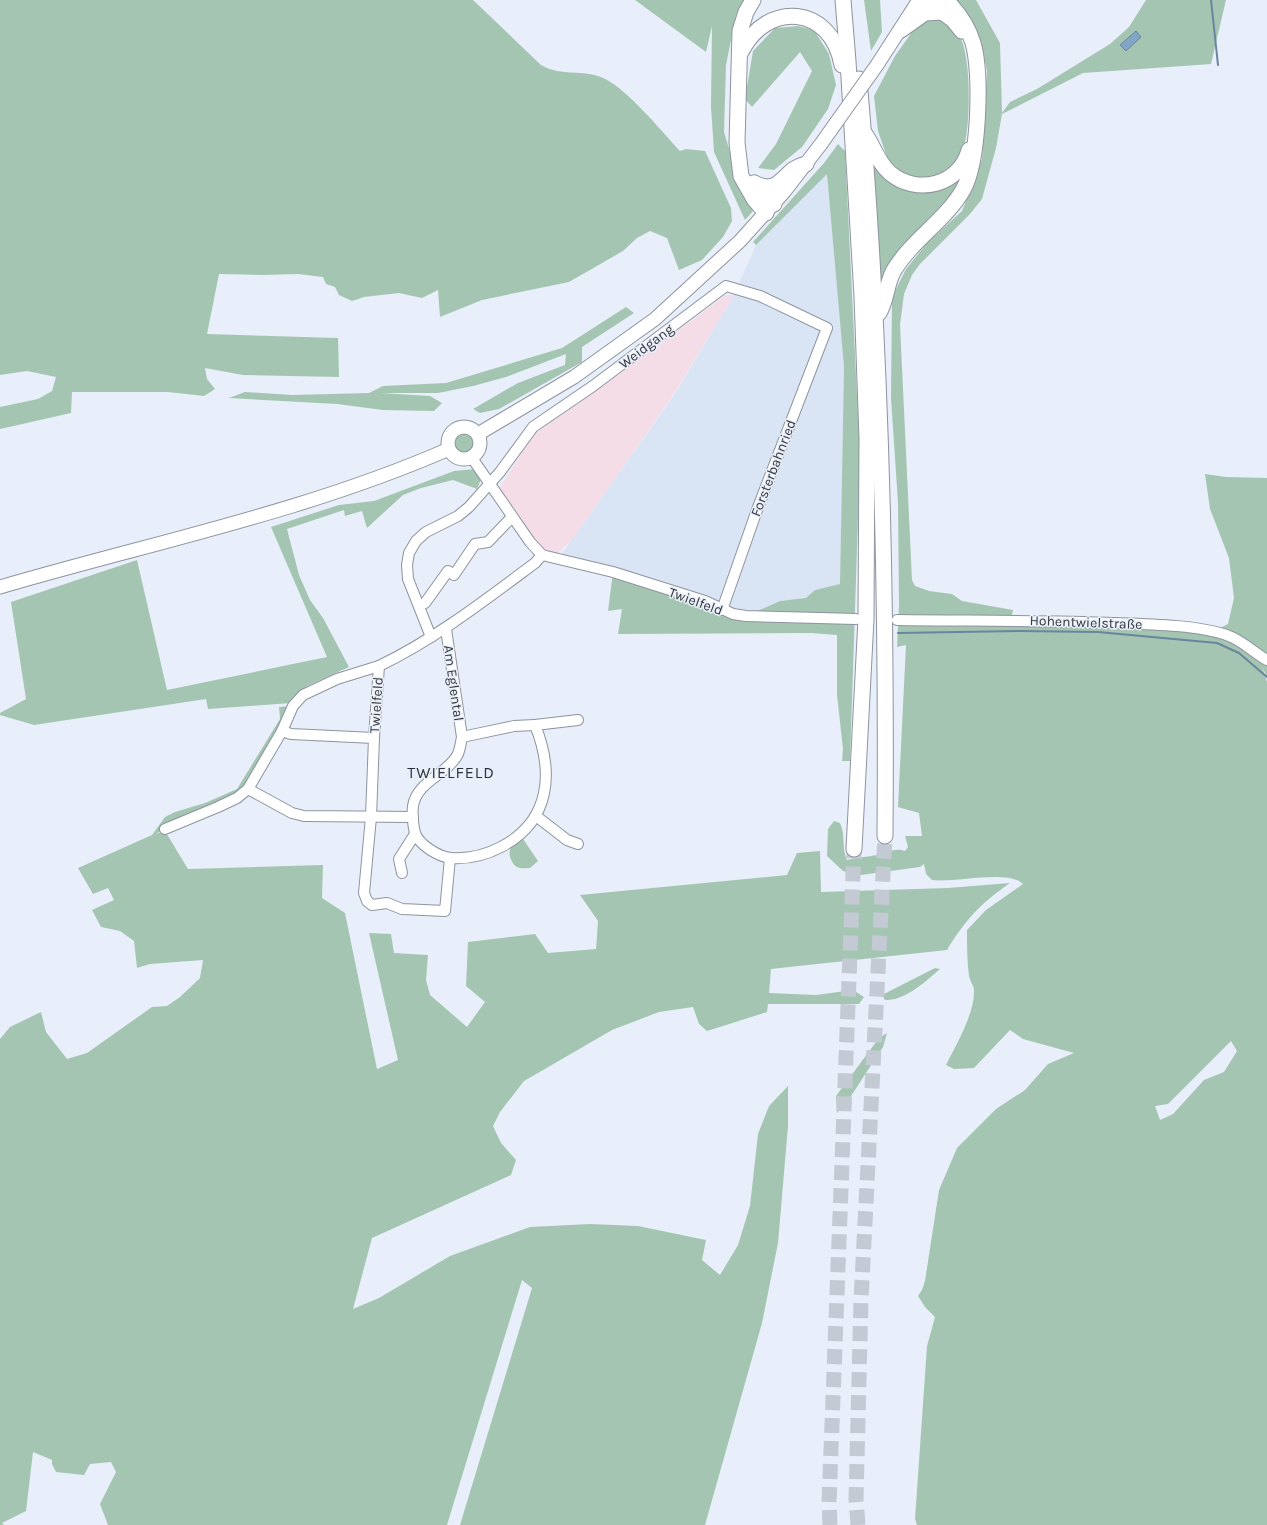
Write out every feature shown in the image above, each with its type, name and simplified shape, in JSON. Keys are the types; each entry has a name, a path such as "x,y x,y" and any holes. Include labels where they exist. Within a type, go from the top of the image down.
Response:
{"highway":[{"path":"753,0 746,12 740,31 736,134 741,176 744,183 754,199 770,209"},
{"path":"842,0 850,88 864,336 867,491 866,619 854,849"},
{"path":"852,0 864,132 876,319 885,567 885,836"},
{"path":"876,319 883,307 885,292 894,271 909,250 952,206 963,190 972,164 976,130 976,58 972,42 964,22 944,6 926,0"},
{"path":"864,132 872,143 878,157 889,172 905,182 914,185 934,185 944,181 953,175 966,159 971,141 972,117 972,72 969,51 958,26 944,6"},
{"path":"901,30 925,13 944,6"},
{"path":"740,55 749,36 762,22 784,14 805,17 824,29 833,40 840,56 843,81 850,88"},
{"path":"754,182 765,186 778,184 795,168 806,164"},
{"path":"740,165 754,182 770,209"}],"main road":[{"path":"478,434 574,378 636,333 706,274 770,209 806,164 877,65 919,0"},
{"path":"467,427 478,434 480,448 472,458 458,459 449,450 448,444 450,435 458,428 467,427"},
{"path":"0,586 297,504 379,478 449,450"}],"street":[{"name":"Weidgang","path":"490,483 533,427 593,386 726,286 760,296 827,328"},
{"name":"Forsterbahnried","path":"722,610 757,510 827,328"},
{"path":"472,458 530,542 542,555"},
{"name":"Am Eglental","path":"431,637 408,578 407,565 409,553 416,541 426,532 458,516 469,507 477,496 490,483"},
{"path":"425,603 448,571 454,575 475,544 488,542 512,517"},
{"name":"Twielfeld","path":"450,858 445,911 402,909 387,903 372,905 366,901 364,893 371,817 379,666 404,654 446,629 535,563 542,555 613,572 705,601 722,610 746,616 856,618"},
{"name":"Hohentwielstraße","path":"897,620 1047,620 1144,624 1206,630 1230,636 1267,660"},
{"name":"Am Eglental","path":"415,834 413,806 417,793 443,771 458,755 462,737 446,629"},
{"path":"164,829 237,798 248,789 282,731 293,706 303,694 337,680 379,666"},
{"name":"Am Eglental","path":"462,737 514,726 578,720"},
{"path":"402,873 399,858 415,834 425,846 438,854 450,858 489,853 510,842 524,831 536,816 544,798 547,770 543,746 535,725"},
{"path":"282,731 291,734 374,738"},
{"path":"248,789 292,813 304,816 413,817"},
{"path":"536,816 567,840 578,844"}],"shaded area":[{"path":"827,174 844,367 840,584 815,590 806,598 780,601 746,616 559,558 675,394 734,295 756,245"},
{"path":"726,295 734,295 674,394 572,540 556,554 543,551 499,489 534,434 591,395"}],"green space":[{"path":"0,0 473,0 541,65 555,71 591,74 608,80 630,98 680,151 686,149 705,151 731,208 732,221 723,237 702,260 679,270 667,238 650,231 637,238 623,251 569,282 482,300 440,317 438,290 422,298 399,293 364,297 352,301 339,295 335,287 326,284 323,277 298,274 219,274 207,334 338,338 339,377 243,375 205,368 207,379 215,389 204,396 168,392 72,392 71,413 0,429 0,407 38,399 52,391 56,377 27,371 0,375"},
{"path":"635,0 745,0 736,15 726,65 724,132 741,190 753,211 745,220 714,152 711,107 712,26 706,52"},
{"path":"864,0 880,0 882,32 871,51"},
{"path":"953,0 976,0 1000,43 1002,113 1010,102 1037,89 1110,44 1129,27 1146,0 1226,0 1211,64 1083,73 1002,114 996,148 982,199 970,214 920,264 912,275 904,294 900,325 912,580 915,586 929,591 952,594 962,601 1013,610 1011,620 1214,631 1228,624 1234,598 1229,558 1210,509 1205,474 1226,477 1267,478 1267,678 1262,666 1267,682 1267,1525 917,1525 915,1519 927,1346 935,1317 925,1307 918,1296 925,1281 939,1190 957,1148 996,1109 1025,1090 1048,1064 1074,1053 1023,1039 1010,1030 974,1068 954,1069 946,1065 960,1039 968,1019 973,999 974,988 968,970 967,930 986,910 1023,884 1006,877 932,880 926,874 924,864 920,867 861,875 843,871 827,856 828,829 834,821 840,823 842,828 844,850 847,860 877,855 894,850 905,851 908,847 905,836 922,836 919,813 898,807 906,645 897,647 899,606 898,503 891,398 892,297 906,269 927,243 962,211 982,159 987,71 981,41 965,13","holes":["1231,1041 1237,1051 1224,1072 1204,1080 1173,1114 1160,1120 1155,1106 1168,1104"]},
{"path":"941,17 958,34 964,47 967,62 969,99 968,118 963,151 959,161 950,169 929,182 906,176 888,160 878,131 874,96 895,56 919,22"},
{"path":"798,26 814,30 829,54 836,85 828,109 802,147 774,170 758,168 776,144 812,71 800,52 752,107 745,99 753,51 775,28"},
{"path":"838,144 845,151 860,457 850,761 842,761 843,749 837,695 837,635 811,633 618,634 622,609 608,611 613,572 746,616 780,601 806,598 815,590 840,584 844,367 827,174 756,245 753,242 824,163"},
{"path":"873,162 919,191 966,164 955,195 881,284"},
{"path":"626,307 634,313 582,347 582,362 499,409 480,413 473,409 518,383 565,365 566,354 506,377 473,386 438,393 380,393 430,396 442,403 434,411 383,410 337,404 229,398 245,392 292,395 369,393 383,386 446,383 562,348"},
{"path":"464,431 473,434 476,443 473,452 464,455 455,452 452,443 455,434"},
{"path":"475,469 481,479 477,489 453,480 421,488 403,495 367,528 362,511 345,516 344,510 287,529 299,575 310,600 323,618 349,667 307,686 291,703 208,709 206,699 34,725 0,715 0,713 26,699 11,602 137,560 167,690 327,657 271,527 339,505 374,501 454,471"},
{"path":"293,706 248,789 155,834 165,831 188,869 323,865 322,898 345,913 377,1069 398,1060 369,933 391,934 394,953 428,955 426,980 430,995 467,1027 485,1002 466,986 468,942 535,934 548,953 596,949 598,921 580,895 787,875 797,853 820,851 821,892 948,888 1010,883 990,898 974,913 947,950 771,969 769,993 816,995 853,990 864,997 859,1004 768,1004 767,1012 707,1031 699,1024 693,1007 659,1012 612,1030 524,1081 500,1112 493,1126 501,1143 516,1160 511,1175 372,1238 353,1309 379,1298 450,1256 530,1227 590,1224 638,1226 706,1240 702,1260 720,1275 738,1245 750,1206 758,1134 769,1106 788,1086 788,1126 778,1243 762,1323 705,1525 460,1525 532,1288 522,1280 447,1525 108,1525 100,1504 116,1472 111,1462 90,1464 84,1475 56,1472 52,1464 52,1460 33,1452 26,1511 2,1523 4,1525 0,1525 0,1039 10,1027 41,1012 46,1032 67,1059 87,1053 152,1007 167,1006 180,997 200,978 203,960 150,964 137,968 134,941 120,931 101,927 92,910 114,900 108,888 93,894 78,868 152,835 165,817 175,812 205,803 237,789 280,719 279,707"},
{"path":"523,839 538,861 530,868 517,867 512,862 510,857 511,848"},
{"path":"935,968 940,969 908,994 885,1000 882,995"},
{"path":"887,1033 883,1047 849,1099 837,1113 836,1096 879,1038"}],"water":[{"path":"1136,31 1141,37 1126,51 1120,45"}],"waterway":[{"path":"1211,0 1218,65"},
{"path":"898,633 1020,631 1098,632 1217,643 1239,653 1267,677"}],"tunnel":[{"path":"858,1525 856,1499 861,1300 885,836"},
{"path":"830,1525 829,1503 854,849"}],"district":[{"name":"TWIELFELD","path":"451,772"}]}
